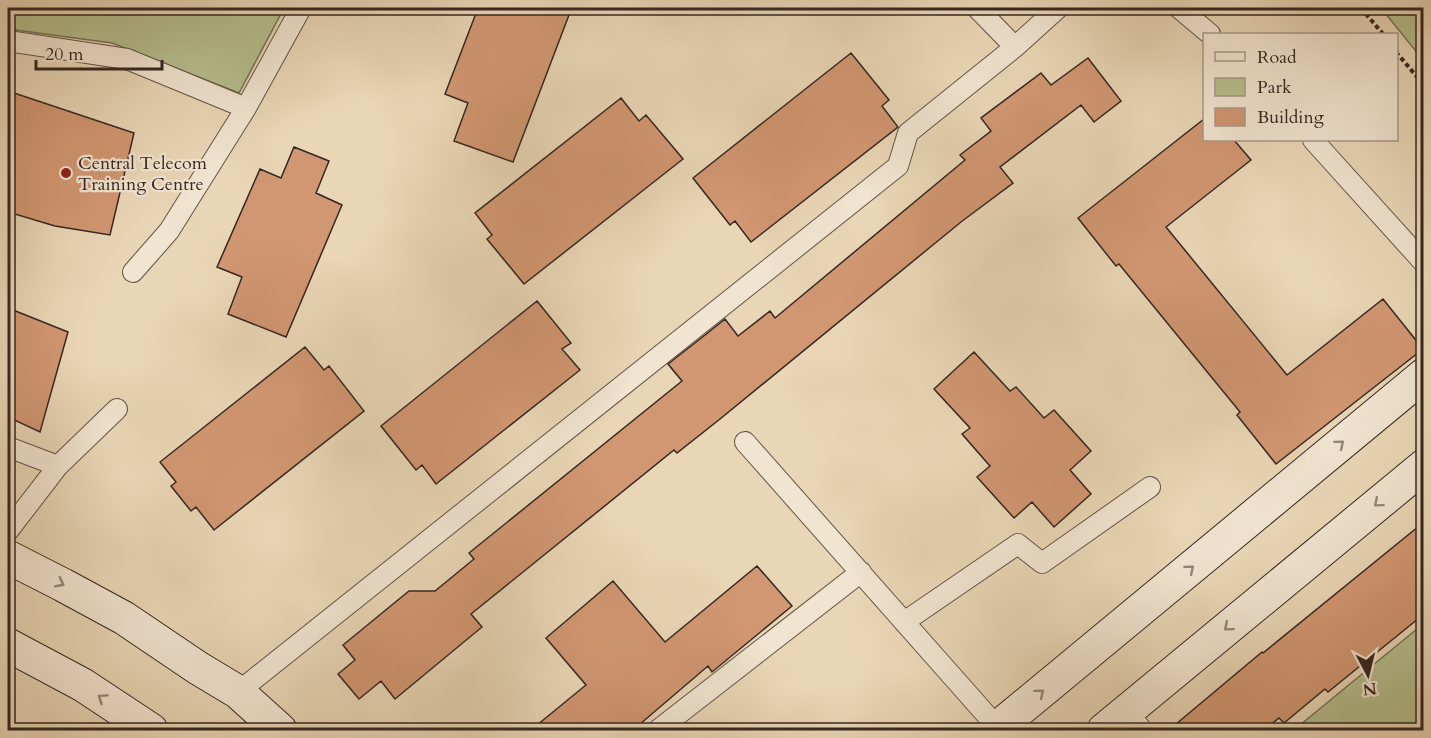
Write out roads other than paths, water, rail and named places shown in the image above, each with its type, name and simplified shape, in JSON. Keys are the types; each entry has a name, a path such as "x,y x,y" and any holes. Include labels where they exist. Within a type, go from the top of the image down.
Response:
{"street":[{"path":"997,729 1424,375"},
{"path":"1124,724 1424,466"},
{"path":"8,557 124,618 238,692 280,730"},
{"path":"8,645 83,685 150,730"}],"lane":[{"path":"133,272 169,231 246,108 301,8"},
{"path":"977,8 1015,47"},
{"path":"238,692 898,166 908,133 1015,47 1058,8"},
{"path":"1179,8 1209,33"},
{"path":"8,41 127,60 246,108"},
{"path":"1314,141 1424,263"},
{"path":"8,531 58,466 117,409"},
{"path":"745,442 997,729"},
{"path":"8,447 58,466"},
{"path":"904,622 1018,544 1042,563 1150,487"},
{"path":"658,730 861,572"}],"place":[{"name":"Central Telecom Training Centre","path":"66,173"}]}
